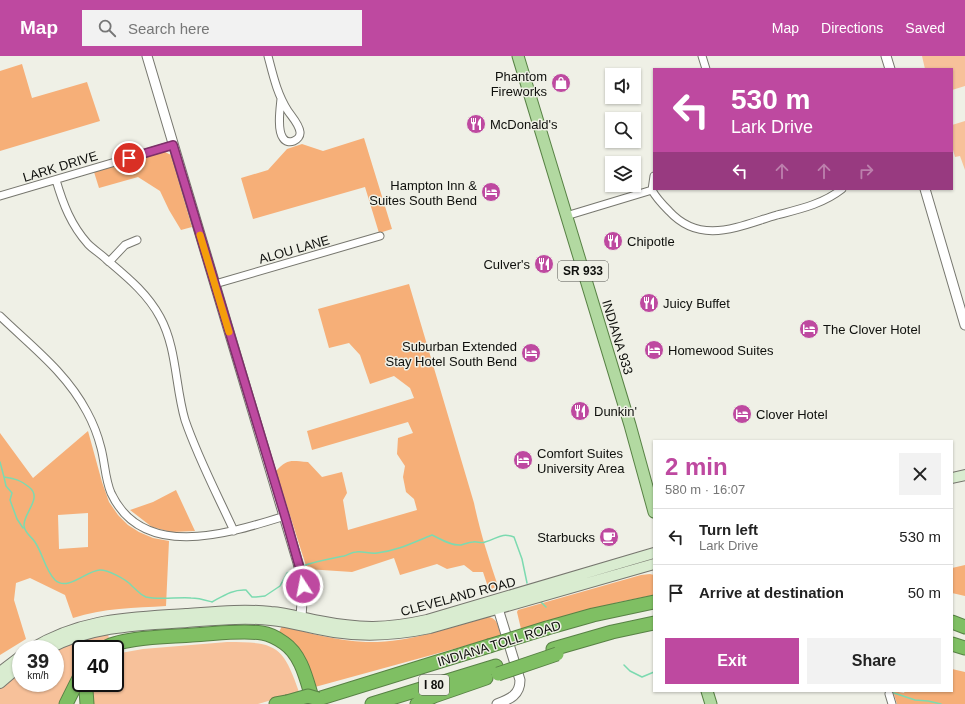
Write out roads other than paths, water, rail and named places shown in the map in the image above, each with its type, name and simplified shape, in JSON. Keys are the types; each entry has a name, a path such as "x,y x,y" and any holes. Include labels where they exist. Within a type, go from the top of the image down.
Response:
{"highway":[{"name":"INDIANA TOLL ROAD","path":"287,703 308,696 313,702 333,694 547,628 593,615 653,602"},
{"path":"953,622 965,627"},
{"name":"INDIANA TOLL ROAD","path":"372,704 497,670 612,632 653,623"},
{"path":"124,641 237,632 272,635 285,644 298,659 313,702"},
{"path":"124,650 208,640 258,639 267,641 278,646 288,655 313,702"},
{"path":"953,644 965,648"},
{"path":"417,704 497,670"},
{"path":"66,704 72,692"},
{"path":"86,692 87,704"}],"main road":[{"name":"INDIANA 933","path":"518,56 630,425 653,508"},
{"path":"953,478 965,475"},
{"name":"CLEVELAND ROAD","path":"64,642 108,629 231,619 270,620 371,636 392,635 430,628 653,552"},
{"name":"CLEVELAND ROAD","path":"48,640 89,624 107,620 194,613 252,611 271,612 352,626 370,628 392,627 497,604 653,564"},
{"path":"0,672 12,663"},
{"path":"0,683 12,673"},
{"path":"707,692 711,704"}],"street":[{"path":"147,56 302,576 303,592 301,617"},
{"path":"268,56 281,99 299,128 299,137 295,141 286,141 283,139 281,134 279,116 281,99"},
{"path":"702,56 706,68"},
{"path":"886,56 890,68"},
{"name":"LARK DRIVE","path":"0,196 173,145"},
{"path":"56,180 63,204 73,224 89,245 144,293 160,318 170,346 182,406 191,436 234,531"},
{"path":"653,183 652,190 656,198 673,216 685,225 704,231 713,232 734,228 818,204 835,195 841,190"},
{"path":"566,216 652,190"},
{"path":"925,190 965,325"},
{"name":"ALOU LANE","path":"215,284 380,236"},
{"path":"110,262 125,245 137,240"},
{"path":"0,316 53,365 78,396 92,423 101,448 111,492 124,513 141,526 151,532 161,535 193,537 234,531 285,516"},
{"path":"497,604 520,680 519,690 514,697 497,704"},
{"path":"889,694 892,704"}],"waterway":[{"path":"0,462 4,477 20,481 33,491 34,500 25,520 24,528 38,547 46,567 55,580 60,583 66,584 78,580 89,573 103,570 112,573 129,583 146,597 194,598 212,602 228,593 241,590 246,590 252,597 265,596 280,586 287,573 296,569"},
{"path":"4,477 6,486 12,493 10,500 17,519 23,528"},
{"path":"303,566 318,561 344,556 354,552 384,552 405,546 432,535 446,542 457,545 470,542 484,543 499,536 506,535 514,537 522,559 527,583"},
{"path":"541,602 546,607"},
{"path":"624,665 630,671 642,677 653,672"},
{"path":"891,692 915,700 941,704"}],"place":[{"name":"Phantom Fireworks","path":"561,83"},
{"name":"McDonald's","path":"476,124"},
{"name":"Hampton Inn & Suites South Bend","path":"491,192"},
{"name":"Chipotle","path":"613,241"},
{"name":"Culver's","path":"544,264"},
{"name":"Juicy Buffet","path":"649,303"},
{"name":"The Clover Hotel","path":"809,329"},
{"name":"Homewood Suites","path":"654,350"},
{"name":"Suburban Extended Stay Hotel South Bend","path":"531,353"},
{"name":"Dunkin'","path":"580,411"},
{"name":"Clover Hotel","path":"742,414"},
{"name":"Comfort Suites University Area","path":"523,460"},
{"name":"Starbucks","path":"609,537"}]}
